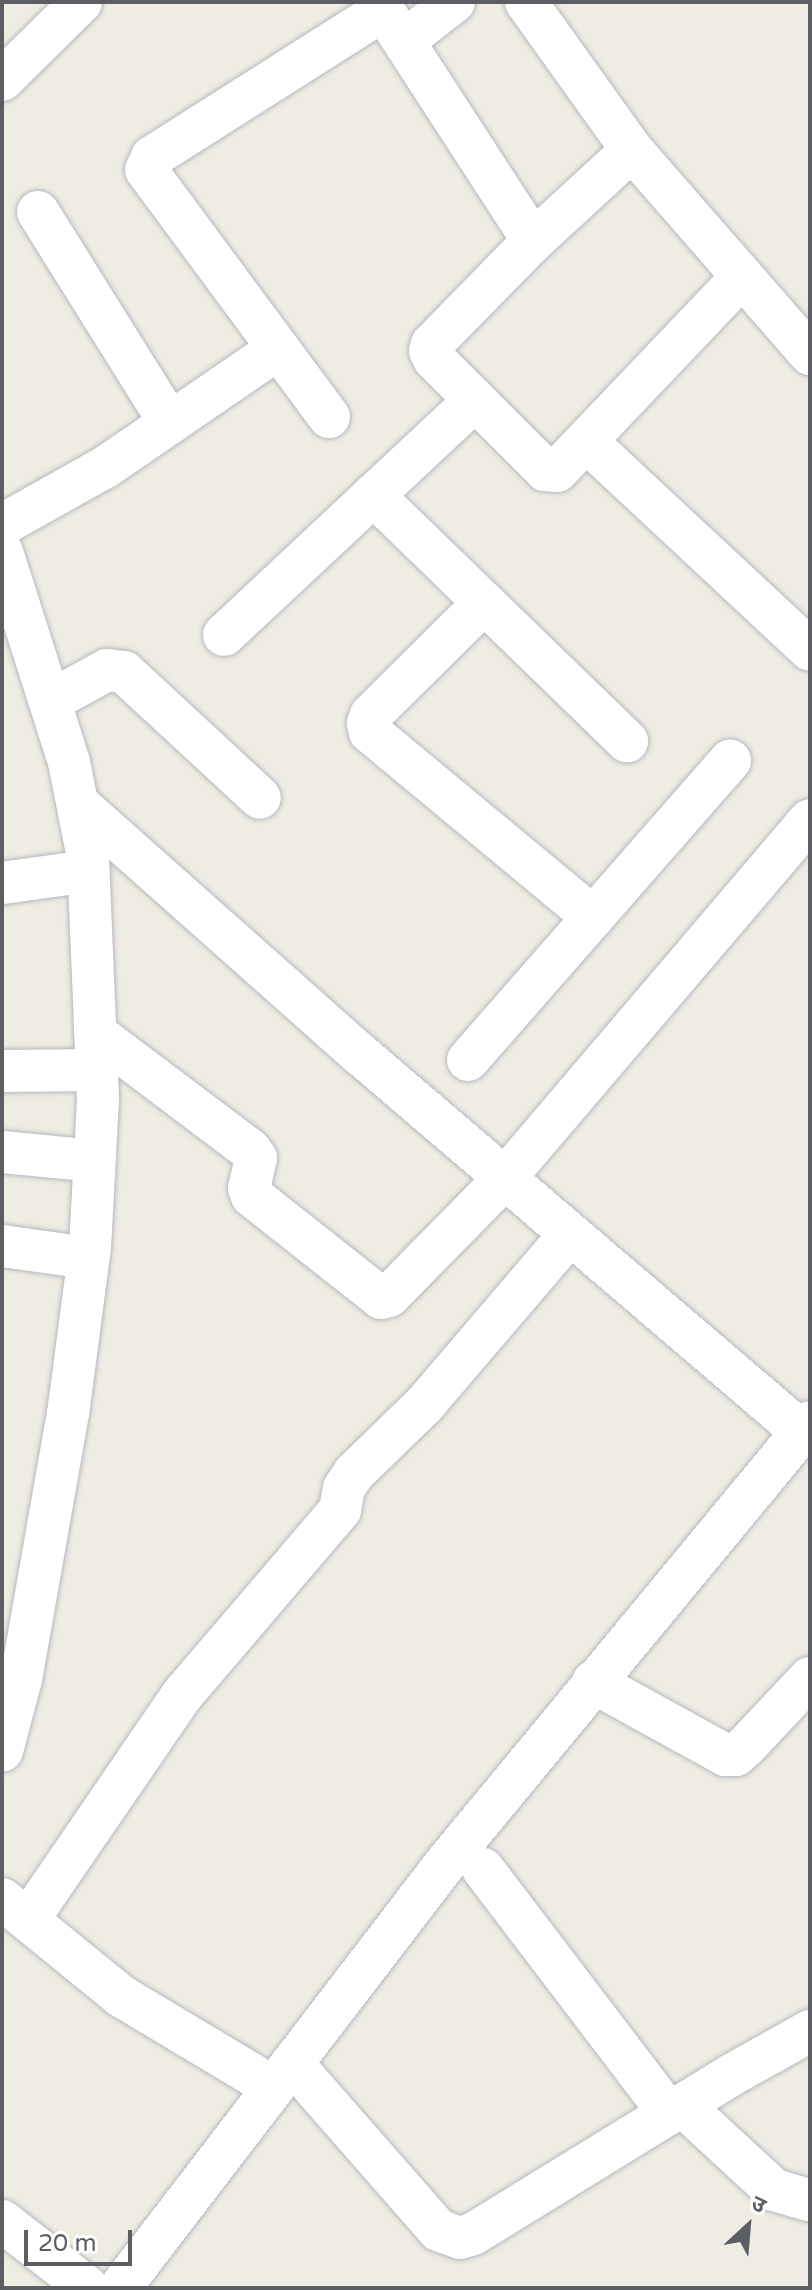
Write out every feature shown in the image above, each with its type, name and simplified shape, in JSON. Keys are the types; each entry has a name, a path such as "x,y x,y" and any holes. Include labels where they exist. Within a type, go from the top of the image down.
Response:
{"street":[{"path":"2,80 81,2"},
{"path":"329,417 146,170 147,162 389,17 454,2"},
{"path":"526,2 632,150 810,354"},
{"path":"389,17 533,241"},
{"path":"632,150 533,241 432,344 430,351 434,359 551,472 557,471 742,277"},
{"path":"38,212 170,423"},
{"path":"2,525 107,466 278,349"},
{"path":"224,635 475,400"},
{"path":"586,441 810,650"},
{"path":"373,495 627,741"},
{"path":"2,552 9,598 50,701 78,804 88,871 96,1051 95,1161 88,1258 68,1413 11,1676 2,1751"},
{"path":"484,603 371,715 368,723 370,732 593,917"},
{"path":"50,701 107,670 124,672 260,798"},
{"path":"468,1060 730,761"},
{"path":"78,804 570,1234 801,1447 593,1682 430,1883 120,2288"},
{"path":"2,1071 96,1051 250,1150 256,1158 249,1188 252,1196 381,1298 389,1296 505,1178 810,820"},
{"path":"2,883 88,871"},
{"path":"2,1152 95,1161"},
{"path":"570,1234 425,1404 354,1473 344,1488 340,1510 183,1694 15,1910 144,2012 282,2075 438,2230 460,2238 473,2234 810,2031"},
{"path":"2,1246 88,1258"},
{"path":"593,1682 725,1755 736,1755 810,1678"},
{"path":"483,1869 676,2109 774,2190 810,2200"},
{"path":"2,2221 88,2288"}]}
